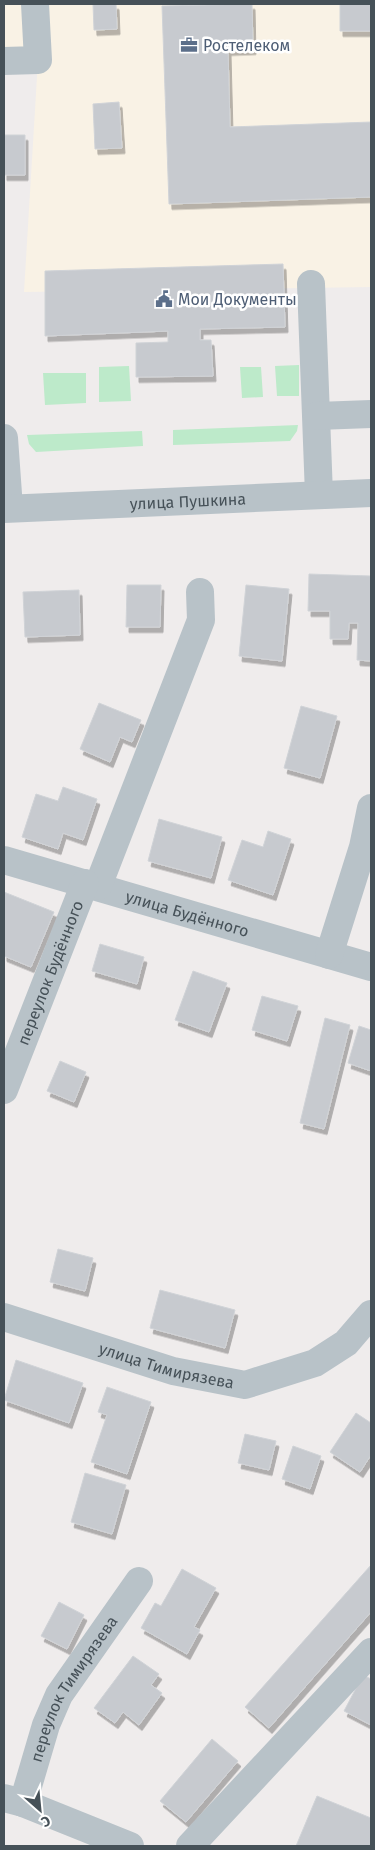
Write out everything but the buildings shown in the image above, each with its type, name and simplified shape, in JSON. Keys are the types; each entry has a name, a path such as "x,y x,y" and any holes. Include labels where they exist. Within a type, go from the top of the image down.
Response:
{"street":[{"path":"4,61 38,60 35,4"},
{"path":"311,284 319,495"},
{"path":"317,416 371,414"},
{"path":"4,438 6,508"},
{"name":"улица Пушкина","path":"6,508 371,493"},
{"name":"переулок Будённого","path":"4,1090 92,885 201,620 200,592"},
{"path":"329,954 363,847 371,808"},
{"name":"улица Будённого","path":"4,860 371,967"},
{"name":"улица Тимирязева","path":"4,1317 173,1371 245,1385 316,1363 346,1343 371,1314"},
{"name":"переулок Тимирязева","path":"13,1801 59,1695 139,1581"},
{"path":"190,1846 371,1652"},
{"path":"13,1801 130,1846"}],"shaded area":[{"path":"4,4 371,4 371,287 24,292 38,60 4,61"}],"green space":[{"path":"299,365 299,396 277,396 275,366"},
{"path":"129,366 131,401 99,402 99,367"},
{"path":"240,367 261,367 263,397 242,398"},
{"path":"43,373 86,373 86,403 45,405"},
{"path":"298,425 297,431 290,441 173,445 173,430"},
{"path":"142,431 143,446 36,452 29,444 27,435"}],"place":[{"name":"Ростелеком","path":"189,45"},
{"name":"Мои Документы","path":"164,299"}]}
